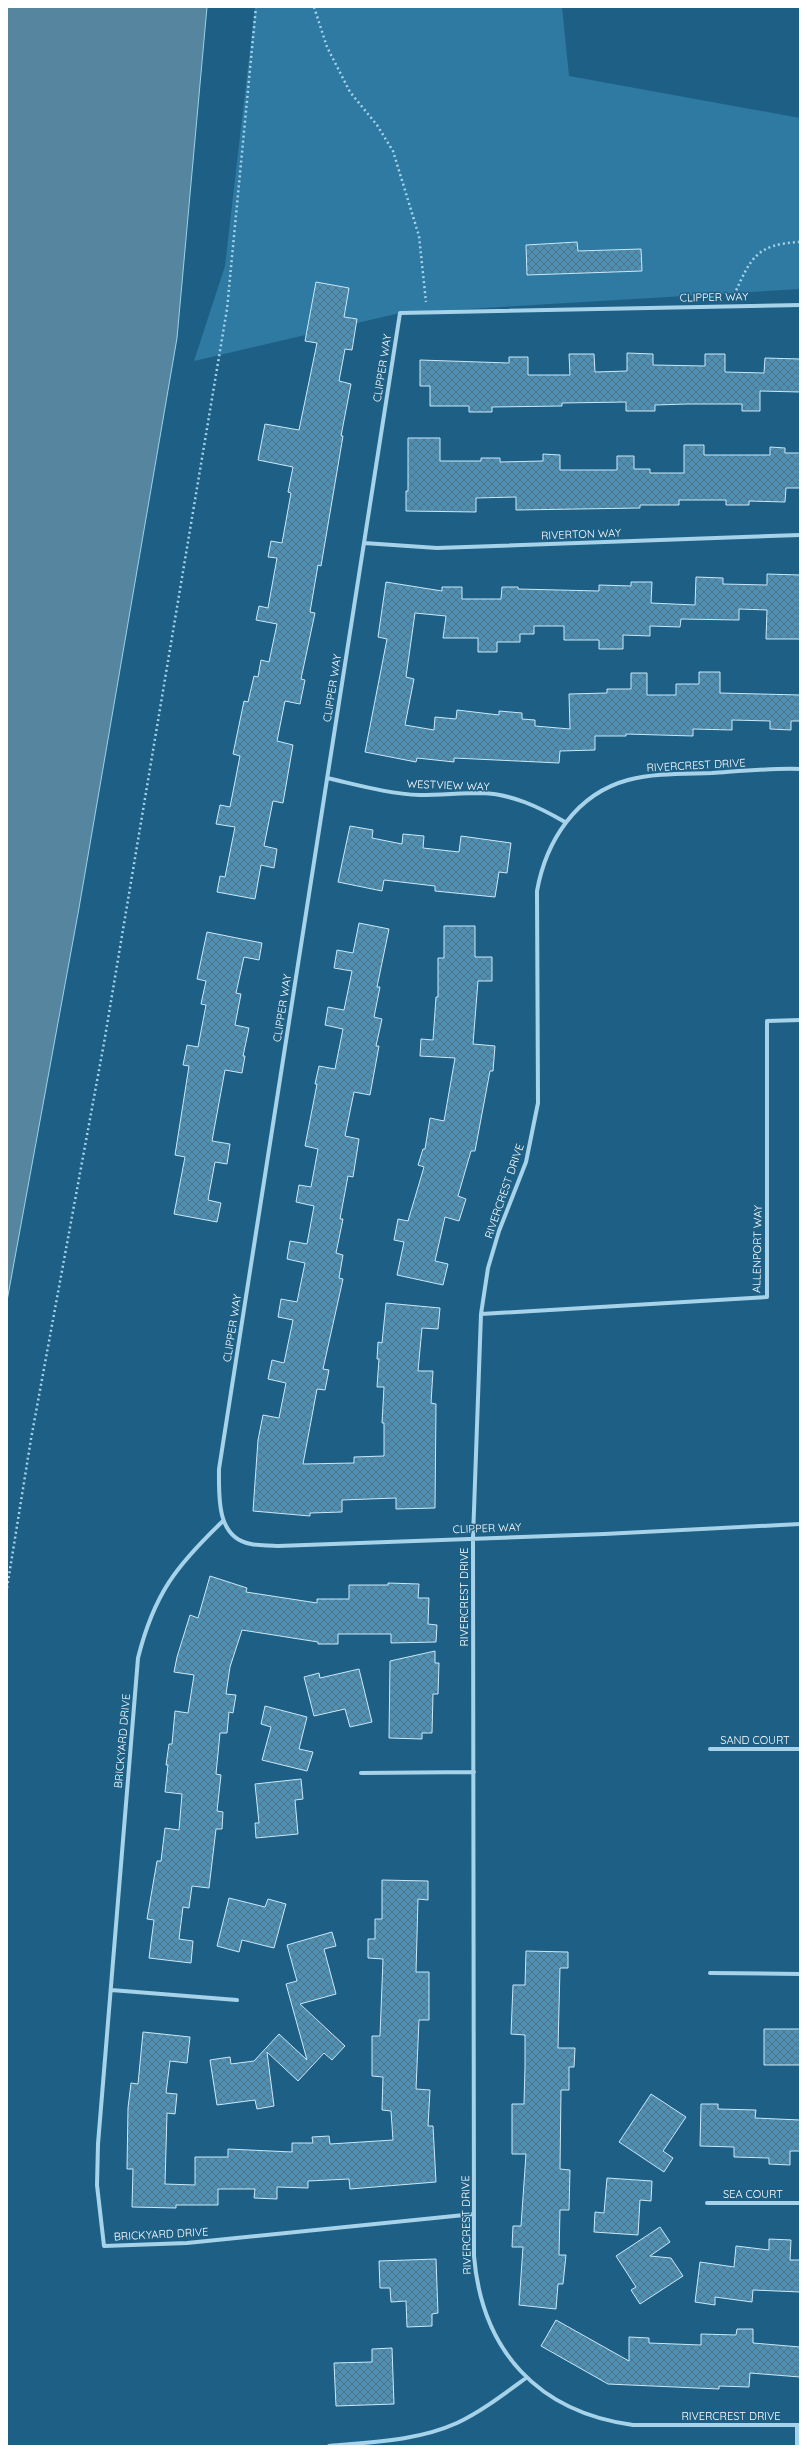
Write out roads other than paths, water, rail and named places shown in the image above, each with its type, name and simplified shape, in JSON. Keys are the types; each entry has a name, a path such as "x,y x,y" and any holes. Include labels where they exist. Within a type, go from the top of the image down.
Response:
{"street":[{"name":"CLIPPER WAY","path":"800,305 400,313 219,1469 219,1499 223,1521 236,1538 257,1545 278,1546 604,1534 800,1524"},
{"name":"RIVERTON WAY","path":"364,543 437,548 800,535"},
{"name":"RIVERCREST DRIVE","path":"798,2425 633,2425 609,2422 581,2414 560,2403 526,2378 507,2356 492,2330 483,2308 476,2279 474,2214 473,1538 481,1314 488,1268 499,1231 526,1162 534,1129 538,1103 537,891 541,869 550,844 565,822 580,806 602,791 627,780 653,775 800,769"},
{"name":"WESTVIEW WAY","path":"327,778 378,790 420,795 483,793 514,798 539,807 565,822"},
{"name":"ALLENPORT WAY","path":"481,1314 767,1297 767,1021 800,1020"},
{"name":"BRICKYARD DRIVE","path":"223,1521 190,1552 172,1575 157,1600 146,1626 140,1652 98,2144 97,2185 104,2246 187,2243 474,2214"},
{"name":"SAND COURT","path":"710,1749 800,1749"},
{"path":"361,1774 474,1772"},
{"path":"710,1973 800,1974"},
{"path":"111,1990 237,2000"},
{"name":"SEA COURT","path":"707,2203 800,2202"},
{"path":"329,2446 391,2440 431,2432 457,2423 487,2406 526,2378"},
{"path":"797,2446 798,2425"}]}
